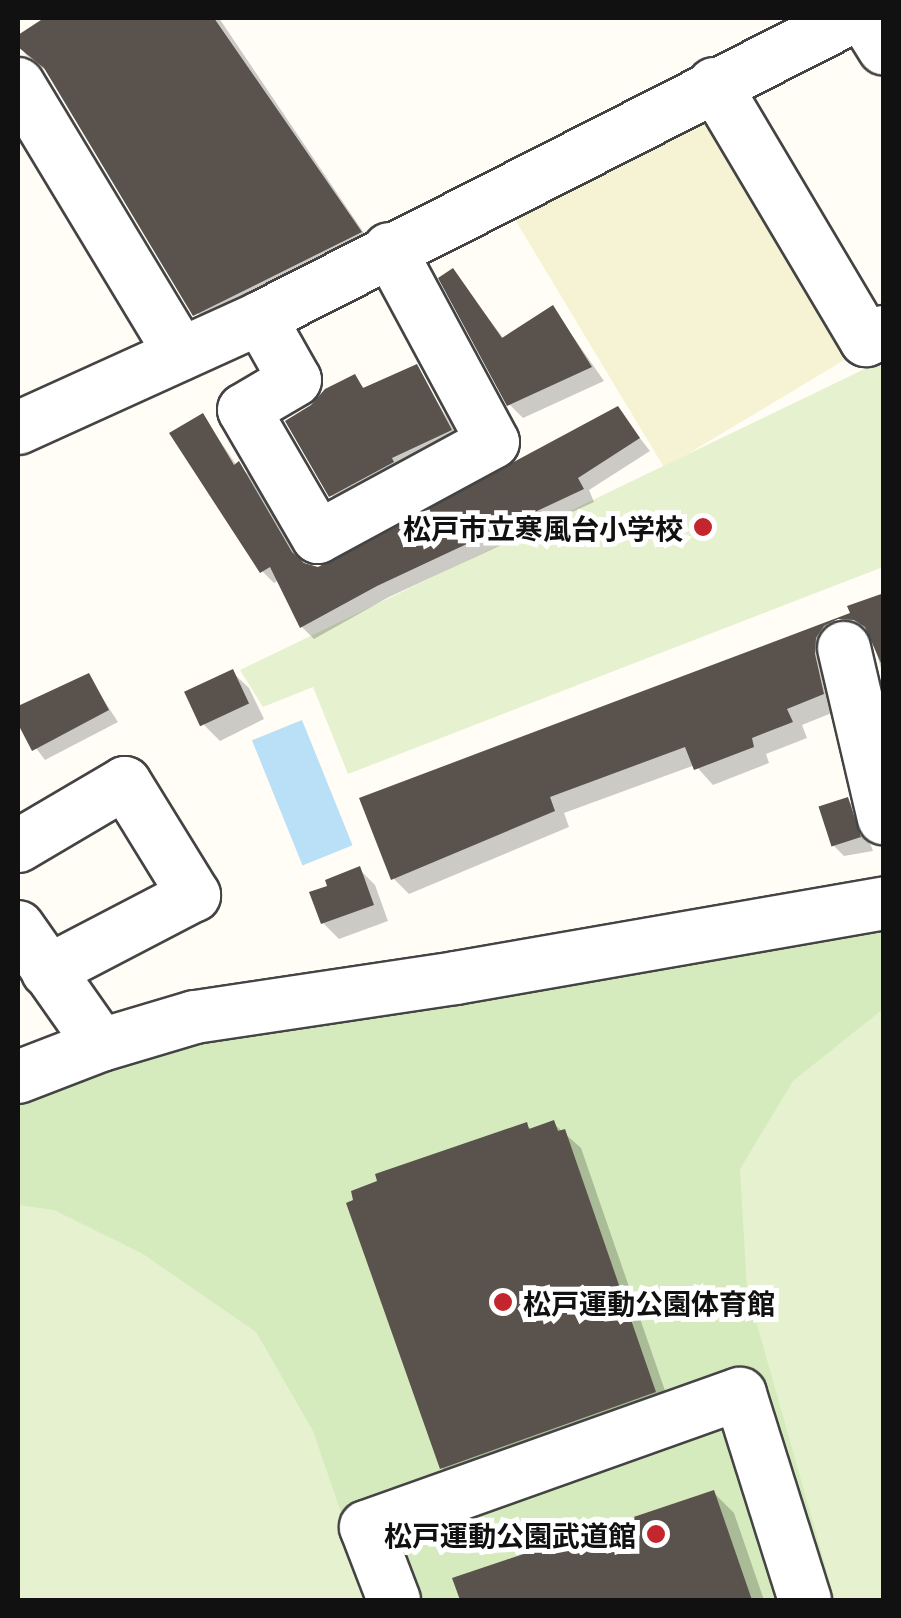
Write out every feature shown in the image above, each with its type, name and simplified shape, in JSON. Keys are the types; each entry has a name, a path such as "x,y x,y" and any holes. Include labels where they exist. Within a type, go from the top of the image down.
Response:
{"street":[{"path":"18,428 260,318 850,18"},
{"path":"865,18 884,49"},
{"path":"18,84 181,354"},
{"path":"714,84 866,340 884,332"},
{"path":"260,318 295,380 244,410 318,537 493,442 390,249"},
{"path":"844,648 884,818"},
{"path":"18,846 125,783 194,895 48,971"},
{"path":"18,1077 101,1045 195,1017 456,978 884,903"},
{"path":"18,926 101,1045"},
{"path":"394,1600 366,1527 740,1394 805,1600"}],"shaded area":[{"path":"708,100 859,351 664,468 513,217"}],"green space":[{"path":"879,362 883,370 883,567 348,774 313,687 263,707 240,670"},
{"path":"883,917 883,1600 18,1600 18,1089 108,1056"},
{"path":"883,1009 883,1600 835,1600 747,1289 740,1169 793,1081"},
{"path":"18,1205 54,1210 143,1254 256,1332 313,1431 371,1600 18,1600"}],"water":[{"path":"302,720 353,845 303,865 252,740"}],"building":[{"path":"44,18 214,18 362,232 193,316 44,68 18,47 18,35"},
{"path":"453,268 502,338 553,305 592,367 507,406 438,278"},
{"path":"417,364 452,430 392,458 394,462 329,497 285,421 311,405 325,389 355,374 363,388"},
{"path":"618,406 640,438 578,478 584,489 377,586 300,628 270,567 260,573 169,433 203,413 234,465 239,461 292,552 304,563 318,567"},
{"path":"884,593 884,670 865,627 854,620 838,619 824,626 816,638 815,654 824,694 787,709 793,722 752,738 754,747 694,770 685,747 550,797 555,811 391,880 359,798 850,613 847,606"},
{"path":"233,669 249,703 200,726 184,692"},
{"path":"89,673 109,710 32,751 18,724 18,706"},
{"path":"848,797 861,837 831,847 819,807"},
{"path":"360,866 374,905 321,924 309,892 327,886 325,880"},
{"name":"松戸運動公園体育館","path":"554,1120 558,1131 565,1129 656,1392 440,1469 346,1203 353,1200 351,1191 377,1181 375,1174 527,1122 529,1129"},
{"name":"松戸運動公園武道館","path":"714,1490 752,1600 460,1600 452,1578"}],"place":[{"name":"松戸市立寒風台小学校","path":"703,527"},
{"name":"松戸運動公園体育館","path":"503,1302"},
{"name":"松戸運動公園武道館","path":"656,1534"}]}
